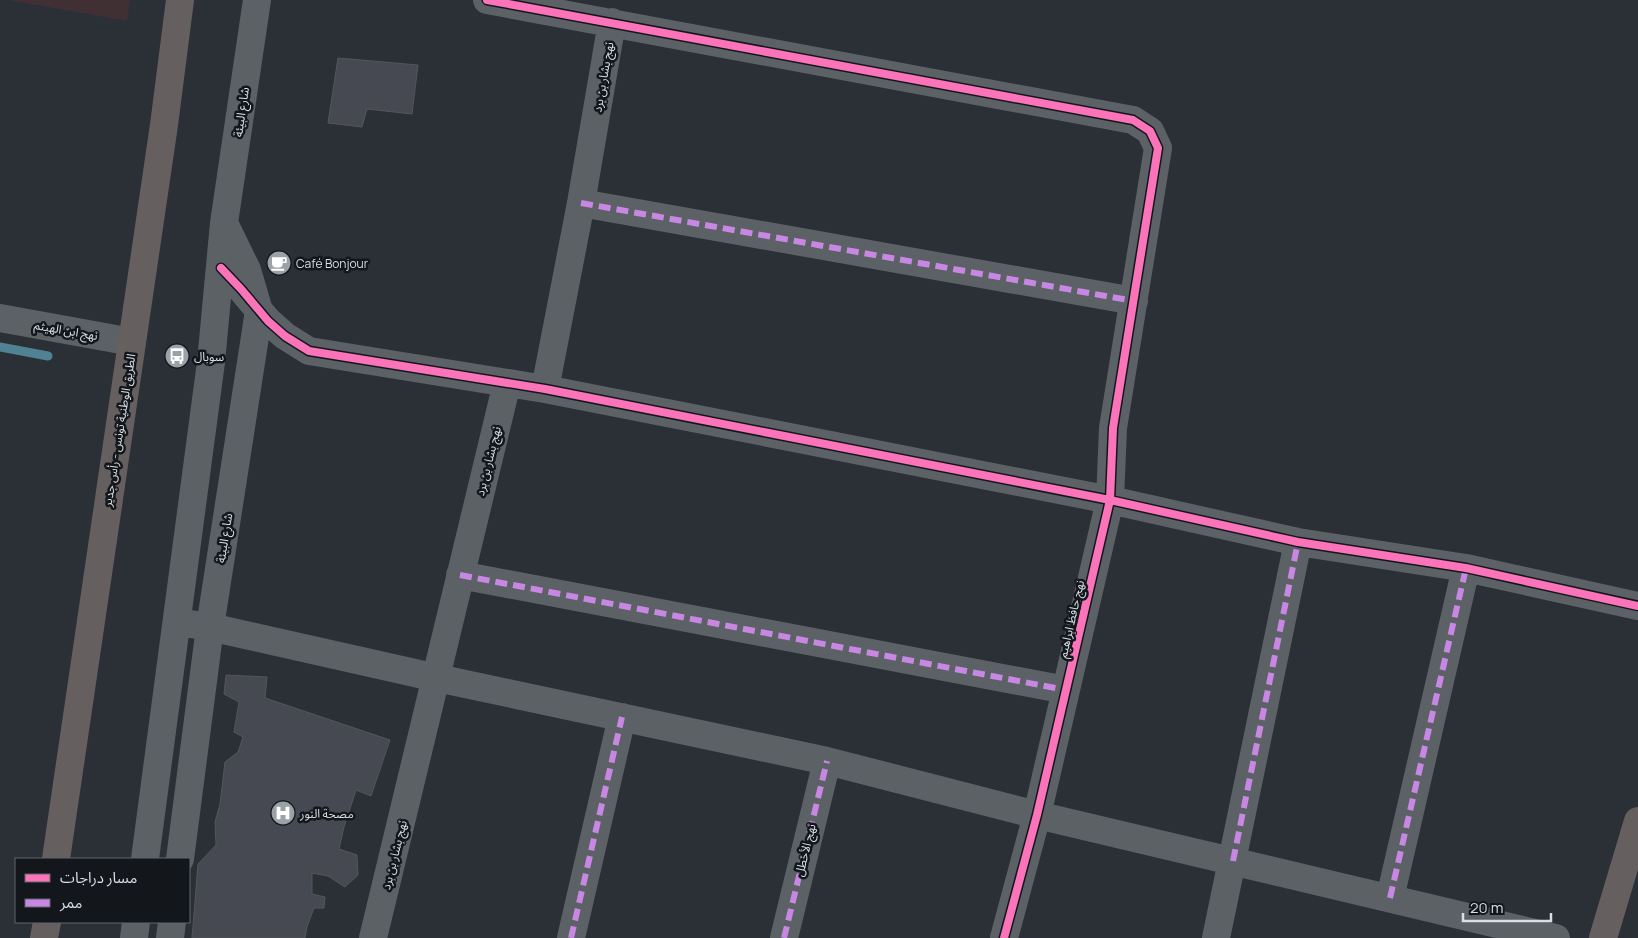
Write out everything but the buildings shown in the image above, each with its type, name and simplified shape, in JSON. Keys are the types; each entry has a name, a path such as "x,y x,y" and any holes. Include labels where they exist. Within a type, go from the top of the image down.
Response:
{"main road":[{"name":"الطريق الوطنية تونس - رأس جدير","path":"56,858 164,125 180,0"},
{"path":"1603,938 1638,821"},
{"path":"44,938 47,923"}],"street":[{"name":"شارع البيئة","path":"145,858 211,362 224,223 257,0"},
{"name":"نهج حافظ ابراهيم","path":"487,0 1133,120 1150,131 1158,148 1113,428 1110,500 1036,815 1004,938"},
{"name":"نهج بشار بن برد","path":"545,389 581,203 612,22"},
{"path":"581,203 1134,301"},
{"name":"شارع البيئة","path":"180,858 210,627 260,311 247,270 224,223"},
{"path":"221,268 268,322 309,351 545,389 1110,500 1298,542 1466,568 1638,606"},
{"name":"نهج ابن الهيثم","path":"0,318 132,342"},
{"name":"نهج بشار بن برد","path":"373,938 437,678 506,383"},
{"path":"1216,938 1298,542"},
{"path":"1390,898 1466,568"},
{"path":"460,575 1066,690"},
{"path":"177,622 210,627 437,678 827,761 1036,815 1556,938"},
{"path":"571,938 622,717"},
{"name":"نهج الأخطل","path":"784,938 827,761"},
{"path":"134,938 136,923"},
{"path":"170,938 172,923"}],"shaded area":[{"path":"8,0 130,0 127,21"}],"waterway":[{"path":"0,347 48,356"}],"marked path":[{"path":"581,203 1134,301"},
{"path":"1233,861 1298,542"},
{"path":"1390,898 1466,568"},
{"path":"460,575 1066,690"},
{"path":"571,938 622,717"},
{"path":"784,938 827,761"}],"cycle path":[{"path":"487,0 1133,120 1150,131 1158,148 1113,428 1110,500 1037,815 1004,938"},
{"path":"221,268 268,321 285,336 309,351 545,389 1110,500 1298,542 1466,568 1638,606"}],"place":[{"name":"Café Bonjour","path":"279,263"},
{"name":"سوبال","path":"177,356"},
{"name":"مصحة النور","path":"283,813"}]}
